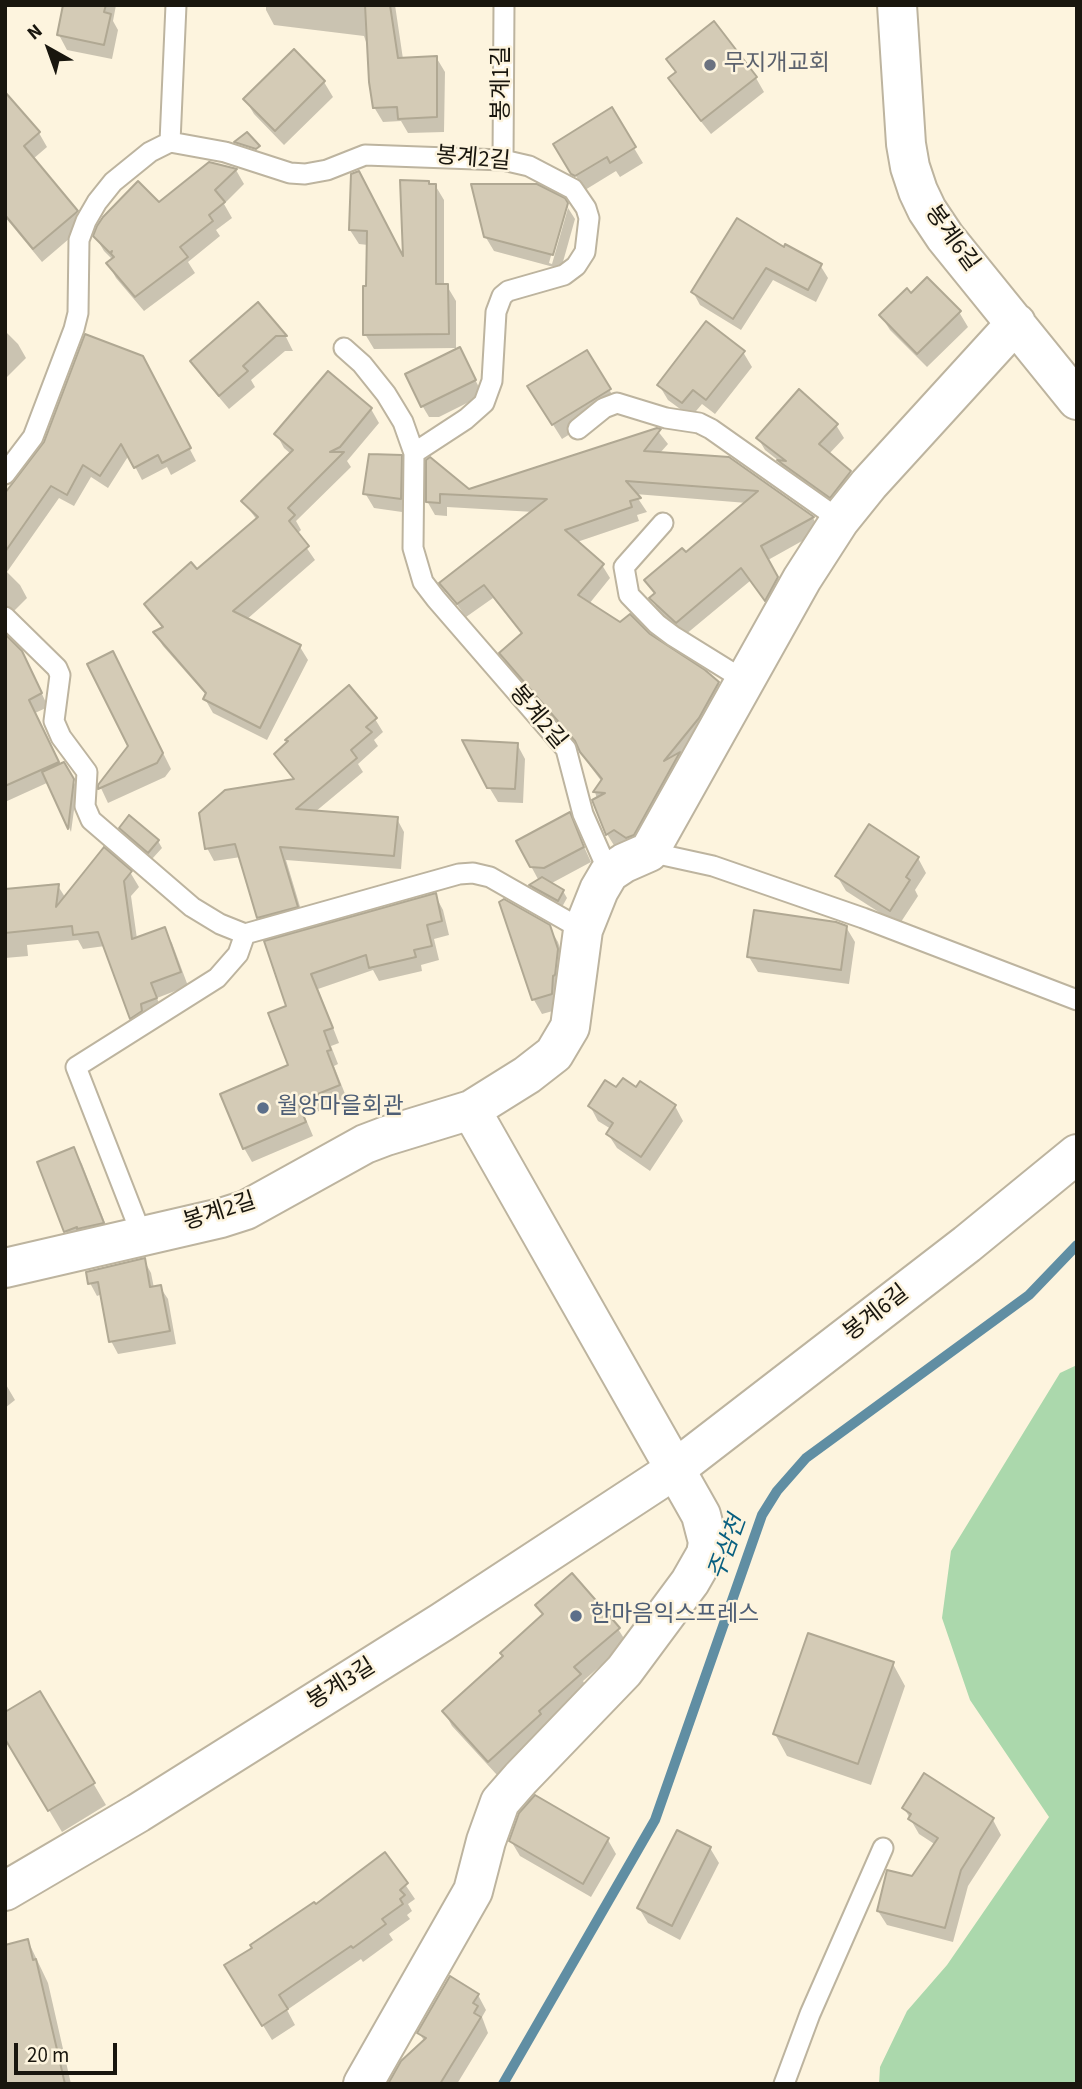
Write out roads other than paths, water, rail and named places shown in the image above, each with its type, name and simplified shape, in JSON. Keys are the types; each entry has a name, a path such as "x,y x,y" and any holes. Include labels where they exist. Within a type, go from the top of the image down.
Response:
{"street":[{"name":"봉계6길","path":"897,5 906,144 910,167 926,210 1077,400"},
{"path":"609,873 649,852 802,579 840,520 869,484 1016,323"},
{"name":"봉계2길","path":"5,1268 246,1210 365,1144 471,1110 535,1070 563,1043 570,1027 583,930 609,873"},
{"path":"363,2084 473,1891 486,1840 500,1802 624,1671 690,1583 706,1555 708,1542 701,1515 471,1110"},
{"name":"봉계6길","path":"674,1470 967,1244 1077,1154"},
{"name":"봉계3길","path":"5,1891 138,1813 396,1651 674,1470"}],"lane":[{"path":"5,474 33,437 74,329 78,313 79,240 86,221 113,182 150,152 170,142 176,5"},
{"name":"봉계1길","path":"503,160 504,5"},
{"name":"봉계2길","path":"170,142 225,152 290,173 304,174 327,170 365,155 503,160 529,166 552,176 573,189 580,197 589,218 585,252 576,266 564,275 508,291 502,296 496,312 492,381 484,403 466,419 414,453 413,548 423,582 566,749 583,814 609,873"},
{"path":"344,348 362,364 386,394 403,422 414,453"},
{"path":"578,429 604,408 617,404 699,424 711,429 840,520"},
{"path":"663,523 624,568 629,595 657,624 673,636 744,680"},
{"path":"5,617 57,668 60,675 54,721 61,737 87,772 85,806 91,820 192,907 220,924 245,934 458,874 473,873 490,877 583,930"},
{"path":"649,852 713,866 850,914 1077,1000"},
{"path":"142,1236 76,1067 217,978 238,954 245,934"},
{"path":"784,2084 810,2014 883,1848"}],"waterway":[{"name":"주삼천","path":"503,2084 655,1820 762,1515 777,1491 806,1458 1029,1295 1077,1245"}],"place":[{"name":"무지개교회","path":"710,65"},
{"name":"월앙마을회관","path":"263,1108"},
{"name":"한마음익스프레스","path":"576,1616"}]}
